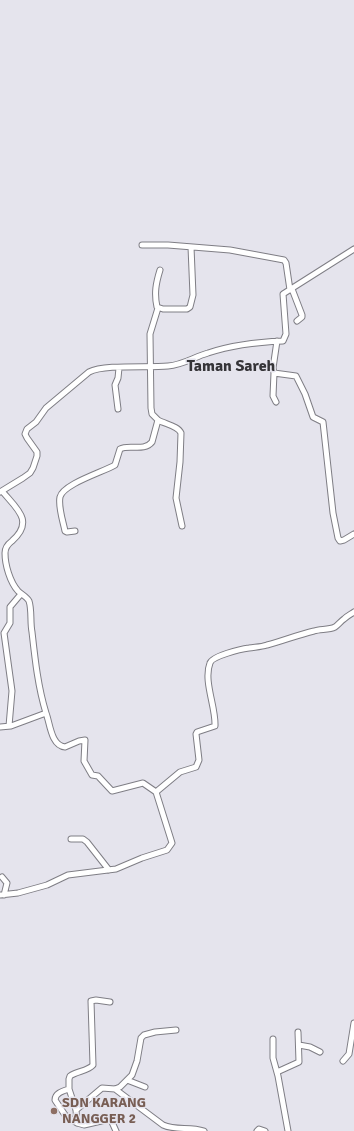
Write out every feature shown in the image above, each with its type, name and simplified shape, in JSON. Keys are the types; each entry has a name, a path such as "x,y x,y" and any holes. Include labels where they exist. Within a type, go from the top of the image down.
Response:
{"street":[{"path":"142,245 168,245 230,250 284,260 286,263 291,290 302,315 302,317 297,321"},
{"path":"158,308 182,310 190,307 192,295 191,247"},
{"path":"2,877 7,883 2,895 18,893 47,885 68,875 109,870 167,850 171,845 170,837 156,792 143,783 112,792 98,776 92,774 87,767 84,758 85,740 65,747 58,745 54,737 46,713 37,675 29,601 16,589 11,580 5,554 9,543 20,534 24,523 19,512 1,491 30,474 37,456 37,452 27,438 26,432 43,412 89,372 105,368 150,367 182,364 205,354 227,347 283,341 286,336 283,294 354,249"},
{"path":"160,270 155,286 155,297 158,308 150,334 152,413 158,420 179,430 181,433 180,462 176,498 182,526"},
{"path":"276,402 273,396 273,368 277,341"},
{"path":"118,409 115,385 118,378 119,368"},
{"path":"274,374 296,376 314,417 323,422 333,512 338,538 340,541 354,534"},
{"path":"75,531 65,531 60,495 75,483 115,465 120,449 124,447 146,447 149,445 152,442 158,420"},
{"path":"9,726 12,692 4,632 10,623 10,606 21,594"},
{"path":"156,792 180,772 196,768 199,760 196,734 197,732 214,728 215,726 215,717 208,679 211,660 221,655 247,648 267,645 293,636 335,627 354,612"},
{"path":"0,727 9,726 46,713"},
{"path":"71,839 82,839 86,842 109,870"},
{"path":"77,1123 76,1110 69,1089 70,1076 91,1068 93,1065 91,1002 96,1000 110,1002"},
{"path":"343,1060 349,1054 354,1023"},
{"path":"116,1089 120,1087 134,1072 141,1038 144,1035 176,1030"},
{"path":"277,1072 298,1064 298,1032"},
{"path":"273,1039 272,1054 277,1072 288,1131"},
{"path":"299,1045 310,1047 320,1052"},
{"path":"127,1080 145,1087"},
{"path":"76,1110 102,1088 116,1089 163,1125 170,1128 196,1128 204,1131"},
{"path":"69,1089 56,1095 55,1100 65,1115 77,1123 84,1125 110,1119 112,1120 116,1131"},
{"path":"257,1131 259,1129 265,1131"}],"place":[{"name":"SDN KARANG NANGGER 2","path":"54,1111"}],"district":[{"name":"Taman Sareh","path":"231,367"}]}
